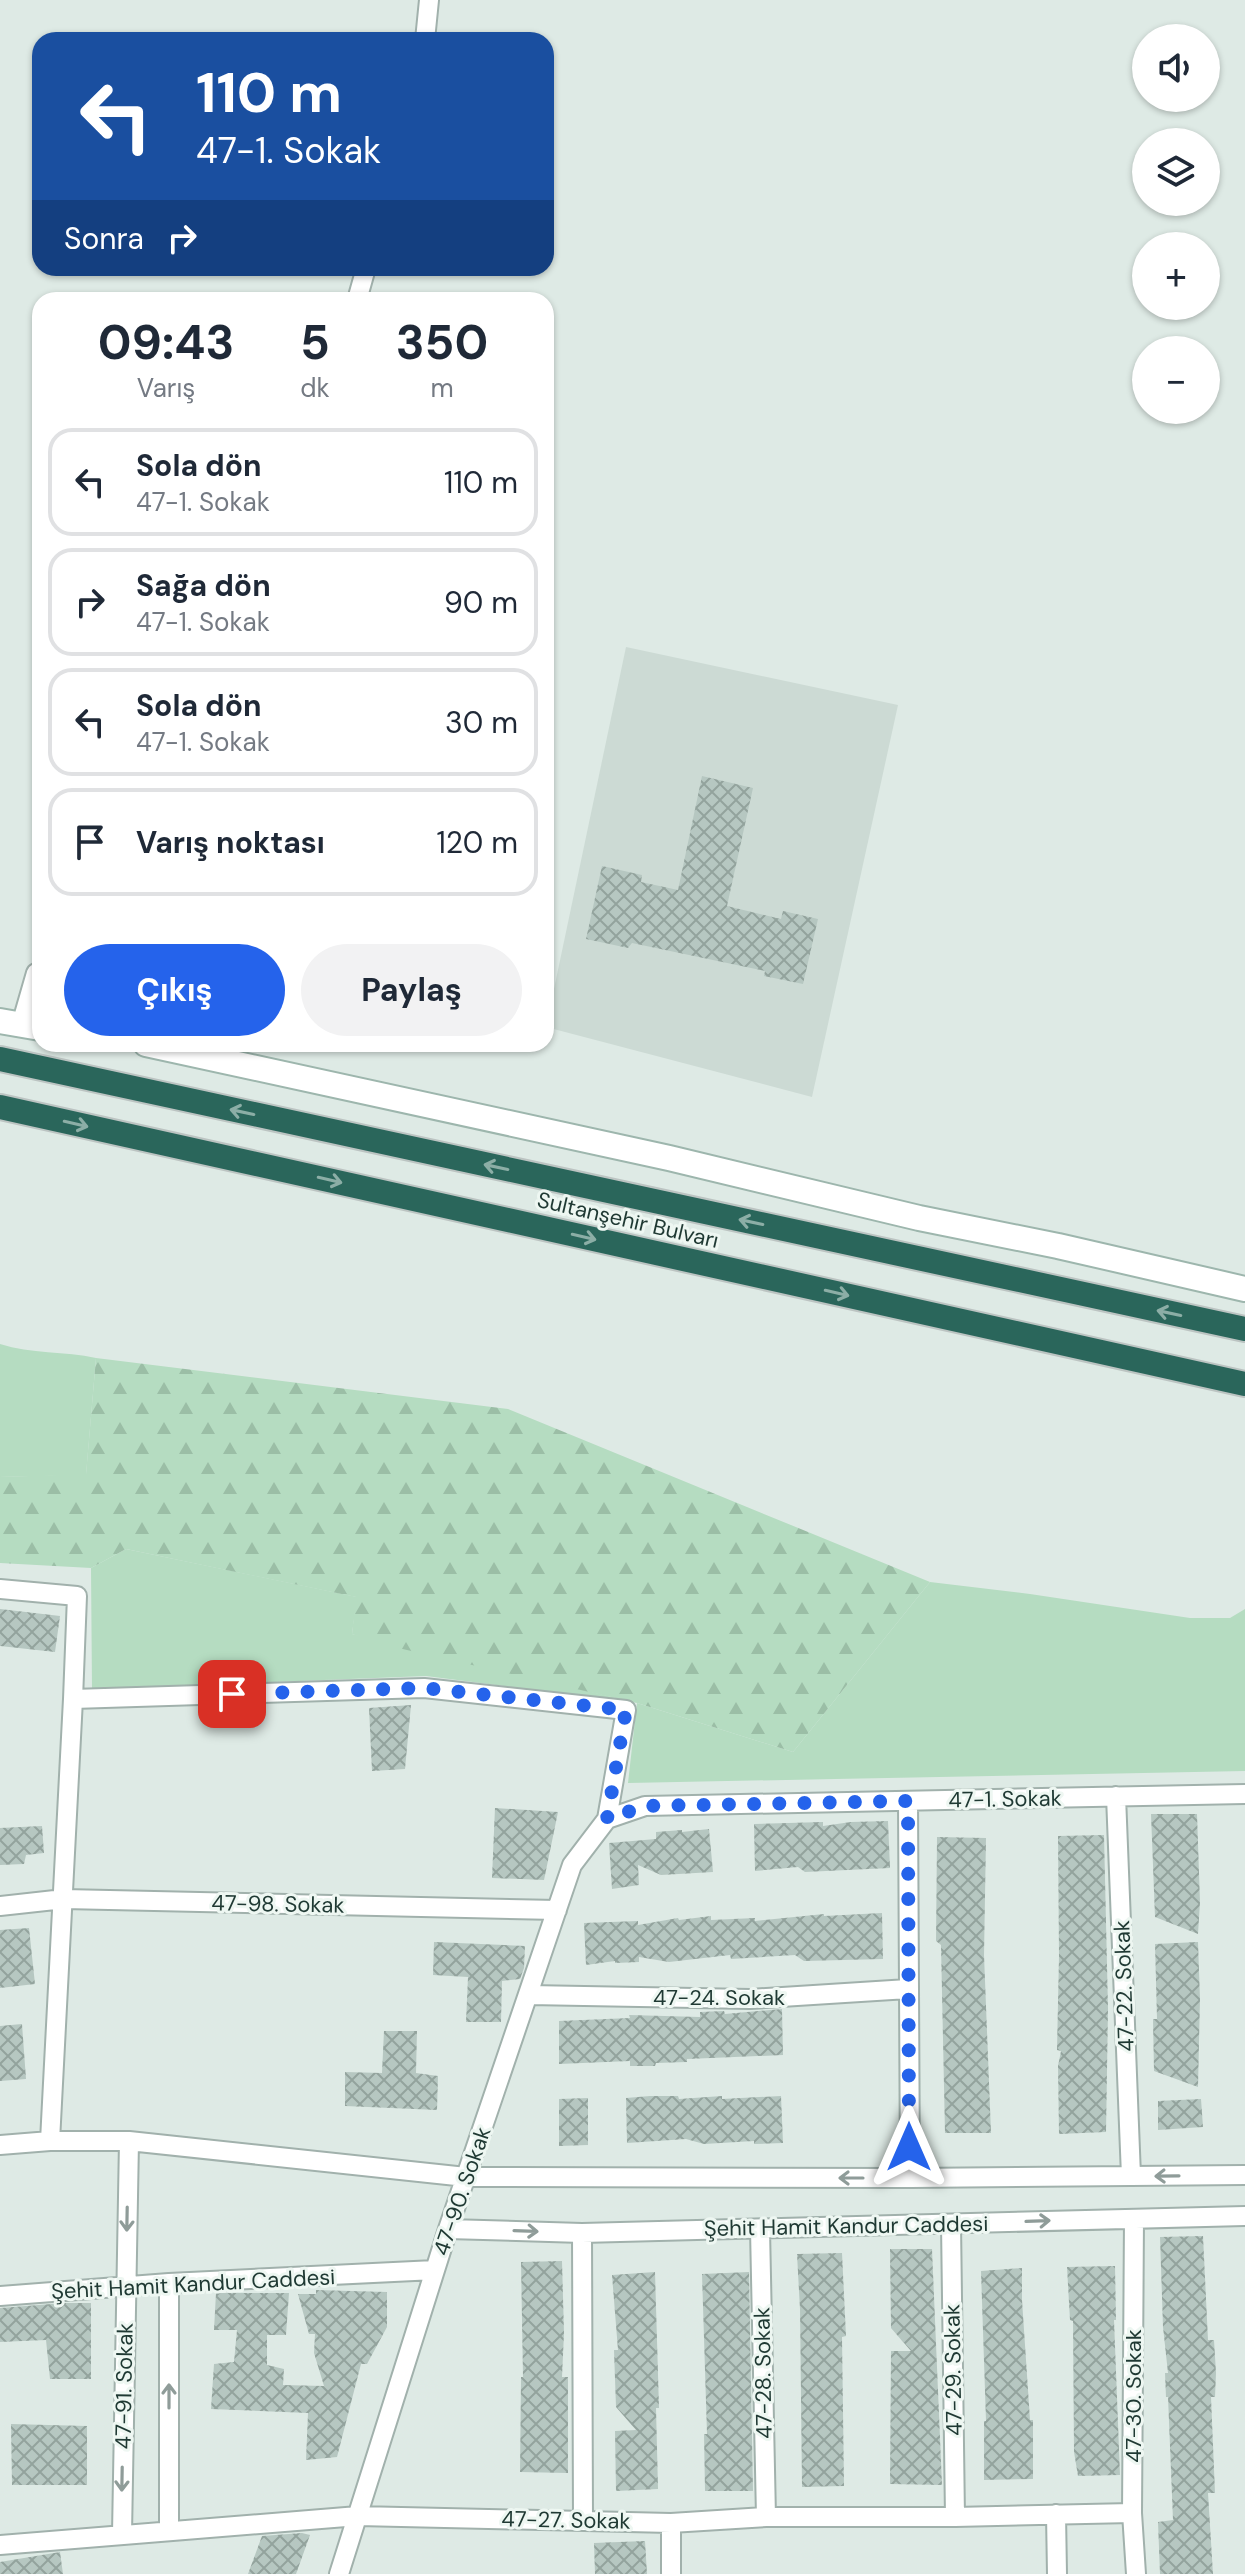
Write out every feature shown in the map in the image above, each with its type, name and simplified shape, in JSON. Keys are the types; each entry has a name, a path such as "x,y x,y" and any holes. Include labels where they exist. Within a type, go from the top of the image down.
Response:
{"highway":[{"name":"Sultanşehir Bulvarı","path":"0,1059 1245,1329"},
{"name":"Sultanşehir Bulvarı","path":"0,1107 1245,1384"}],"street":[{"path":"426,32 429,0"},
{"path":"20,1024 32,986"},
{"path":"183,1052 669,1158 919,1218 1245,1289"},
{"path":"0,1589 77,1596 50,2141"},
{"path":"73,1699 424,1688 626,1710 607,1819"},
{"name":"47-1. Sokak","path":"607,1819 645,1806 1245,1794"},
{"name":"47-22. Sokak","path":"1116,1796 1131,2176"},
{"path":"908,1801 910,2178"},
{"name":"47-90. Sokak","path":"339,2574 448,2229 572,1865 607,1819"},
{"name":"47-98. Sokak","path":"0,1906 64,1899 557,1910"},
{"name":"47-24. Sokak","path":"529,1995 750,1999 908,1989"},
{"name":"Şehit Hamit Kandur Caddesi","path":"0,2145 50,2141 129,2141 466,2177 1245,2175"},
{"name":"47-91. Sokak","path":"122,2534 129,2141"},
{"name":"Şehit Hamit Kandur Caddesi","path":"448,2229 582,2233 1245,2216"},
{"name":"47-30. Sokak","path":"1134,2219 1132,2513 1136,2574"},
{"name":"47-29. Sokak","path":"951,2224 955,2517"},
{"name":"47-28. Sokak","path":"760,2229 766,2517"},
{"path":"582,2233 583,2520"},
{"name":"Şehit Hamit Kandur Caddesi","path":"0,2296 169,2283 435,2270"},
{"name":"47-91. Sokak","path":"169,2283 169,2530"},
{"name":"47-27. Sokak","path":"0,2545 358,2516 671,2523 766,2517 1132,2513"},
{"path":"1056,2514 1057,2574"},
{"path":"671,2523 671,2574"}],"shaded area":[{"path":"626,647 898,705 812,1097 554,1029 554,989"}],"green space":[{"path":"0,1344 96,1358 86,1475 0,1477"},
{"path":"96,1358 508,1409 930,1582 793,1752 637,1703 381,1644 352,1634 356,1597 126,1549 91,1568 0,1563 0,1477 86,1474"},
{"path":"126,1549 357,1597 352,1634 637,1703 426,1676 92,1689 91,1568"},
{"path":"930,1582 1190,1618 1230,1618 1245,1609 1245,1771 628,1783 637,1703 793,1752"}],"building":[{"path":"702,776 753,788 727,906 781,919 783,911 818,919 803,984 764,976 765,971 632,943 628,948 586,939 602,866 642,875 641,882 678,890"},
{"path":"0,1609 60,1616 55,1652 0,1646"},
{"path":"411,1705 405,1769 372,1771 369,1708"},
{"path":"495,1808 558,1812 544,1880 492,1878"},
{"path":"1151,1814 1197,1814 1198,1934 1155,1917"},
{"path":"888,1821 890,1868 805,1872 798,1867 755,1871 754,1824 823,1822 823,1826"},
{"path":"42,1826 44,1853 26,1855 24,1864 0,1865 0,1828"},
{"path":"709,1829 713,1872 661,1875 638,1865 639,1885 612,1889 609,1843 656,1839 656,1832"},
{"path":"1104,1835 1108,2009 1106,2132 1059,2134 1058,1836"},
{"path":"937,1837 986,1838 984,1955 991,2133 945,2133 941,1945 936,1941"},
{"path":"882,1913 883,1959 804,1961 795,1955 731,1959 730,1955 669,1962 639,1957 639,1962 586,1965 584,1923 638,1921 638,1925 711,1916 711,1920 755,1918 755,1921 824,1914"},
{"path":"29,1928 35,1984 0,1988 0,1930"},
{"path":"434,1942 525,1946 520,1979 502,1981 501,2022 466,2022 468,1977 433,1975"},
{"path":"1198,1942 1198,2087 1154,2071 1153,2019 1157,2019 1155,1944"},
{"path":"782,2009 783,2055 687,2059 687,2062 656,2063 655,2066 630,2066 630,2061 559,2064 559,2021 630,2018 629,2015 700,2017 700,2012 724,2011 725,2014"},
{"path":"22,2024 26,2079 0,2081 0,2026"},
{"path":"384,2031 417,2031 416,2073 438,2076 437,2110 345,2106 345,2072 382,2073"},
{"path":"678,2096 679,2099 722,2096 722,2099 781,2096 783,2143 704,2144 686,2139 627,2143 626,2098"},
{"path":"588,2098 588,2145 559,2146 559,2099"},
{"path":"1201,2099 1203,2127 1158,2130 1158,2101"},
{"path":"1203,2236 1208,2340 1214,2340 1216,2373 1215,2397 1211,2397 1215,2493 1208,2493 1213,2574 1160,2574 1158,2522 1173,2520 1160,2237"},
{"path":"890,2249 932,2249 942,2485 890,2484 891,2351 911,2351 891,2328"},
{"path":"842,2253 846,2336 842,2337 844,2486 802,2487 797,2254"},
{"path":"562,2261 562,2377 568,2377 568,2473 520,2472 523,2377 521,2262"},
{"path":"1115,2266 1120,2475 1078,2476 1074,2452 1073,2321 1070,2320 1067,2267"},
{"path":"1022,2268 1030,2420 1033,2420 1033,2479 984,2480 986,2421 981,2271"},
{"path":"655,2272 658,2489 616,2491 615,2431 636,2430 616,2407 614,2350 618,2350 612,2275"},
{"path":"749,2272 753,2491 705,2491 704,2434 707,2434 702,2274"},
{"path":"316,2290 387,2292 387,2327 367,2364 361,2364 337,2457 306,2460 308,2413 211,2409 214,2364 234,2362 237,2330 214,2330 216,2293 289,2293 286,2335 267,2335 267,2365 284,2369 283,2385 324,2386 314,2353 315,2334 309,2334 298,2294 316,2294"},
{"path":"91,2303 91,2379 50,2379 46,2340 0,2342 0,2308"},
{"path":"11,2424 87,2426 87,2485 12,2485"},
{"path":"310,2535 296,2574 248,2574 262,2536"},
{"path":"645,2541 647,2574 595,2574 594,2543"},
{"path":"60,2552 63,2574 0,2574 0,2562"}],"route":[{"path":"232,1694 424,1688 626,1710 607,1819 645,1806 908,1801 909,2147"}]}
